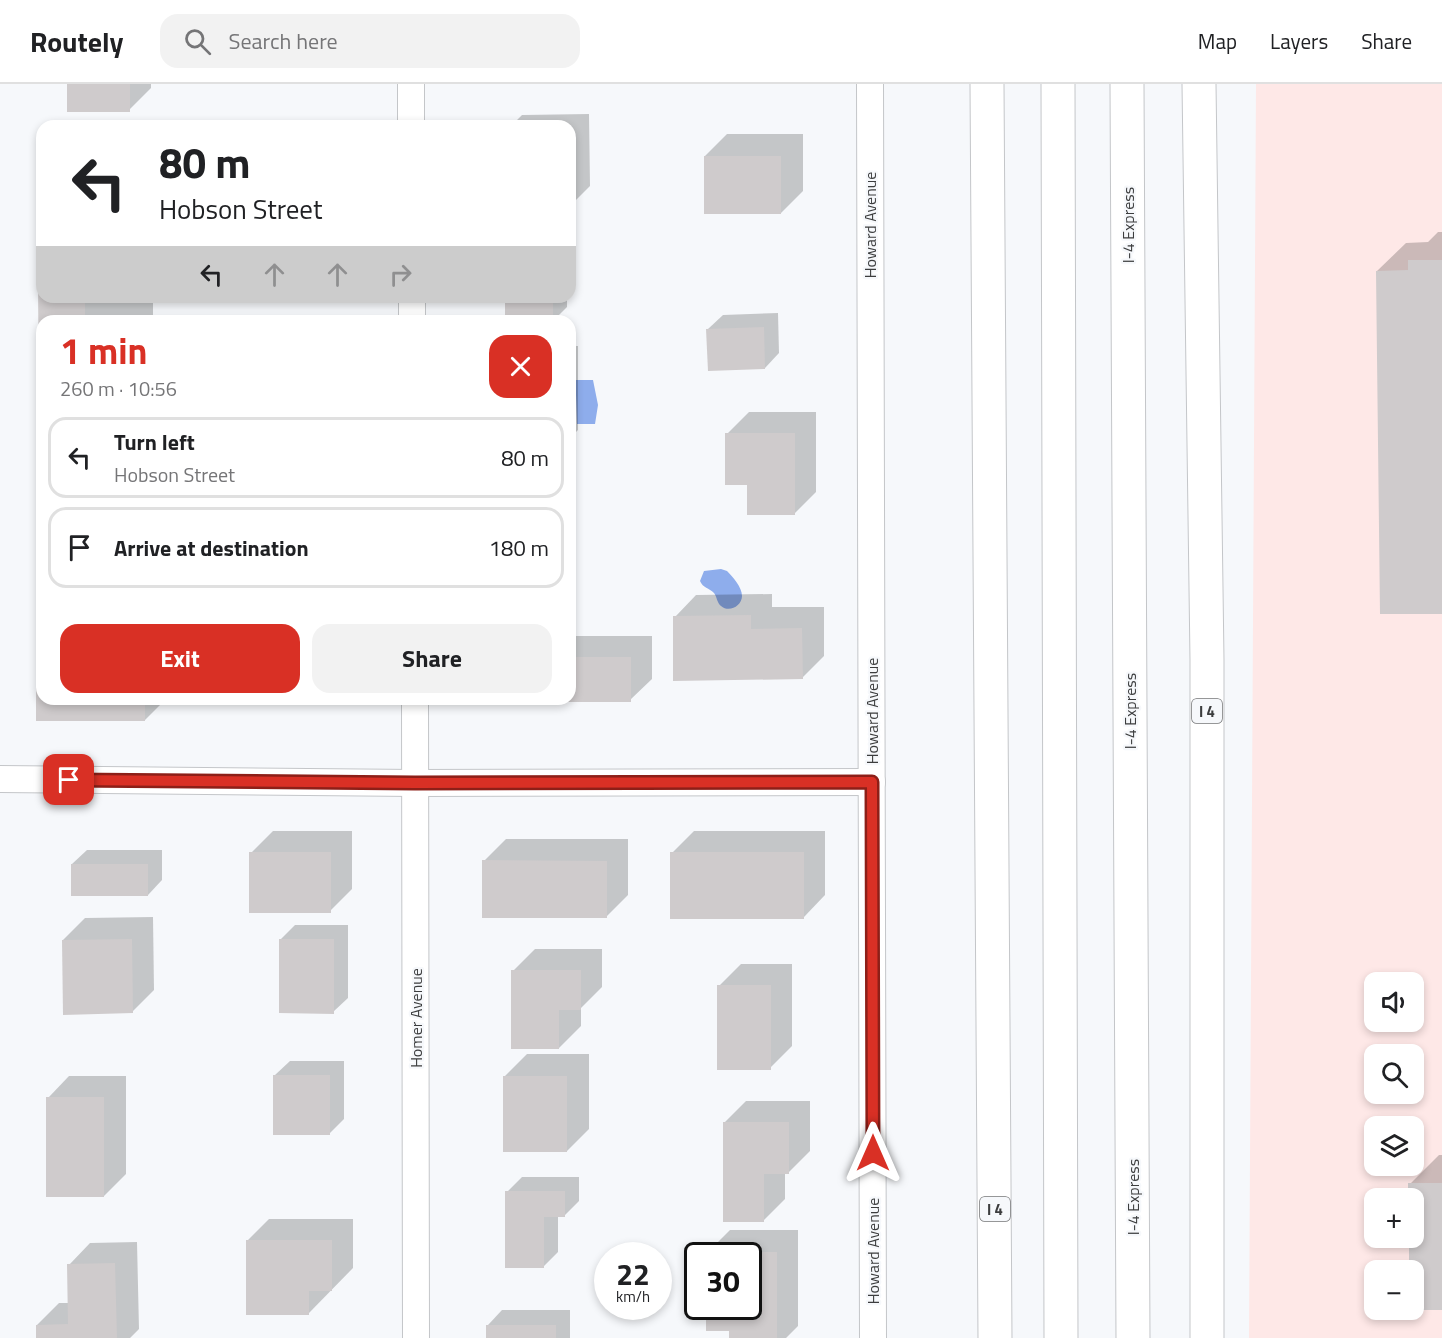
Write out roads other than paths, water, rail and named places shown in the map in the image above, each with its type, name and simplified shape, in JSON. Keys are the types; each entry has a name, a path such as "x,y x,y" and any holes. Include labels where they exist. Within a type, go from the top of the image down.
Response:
{"highway":[{"name":"I 4","path":"987,84 995,1338"},
{"path":"1058,84 1061,1338"},
{"name":"I-4 Express","path":"1127,84 1133,1338"},
{"name":"I 4","path":"1199,84 1207,660 1207,1338"}],"street":[{"path":"411,84 411,120"},
{"name":"Howard Avenue","path":"870,84 873,1338"},
{"name":"Homer Avenue","path":"415,705 416,1338"},
{"path":"0,779 415,783 872,782"}],"water":[{"path":"576,380 593,380 598,405 595,424 577,424"},
{"path":"721,569 732,576 742,593 740,603 731,609 721,606 714,593 700,581 704,571"}]}
